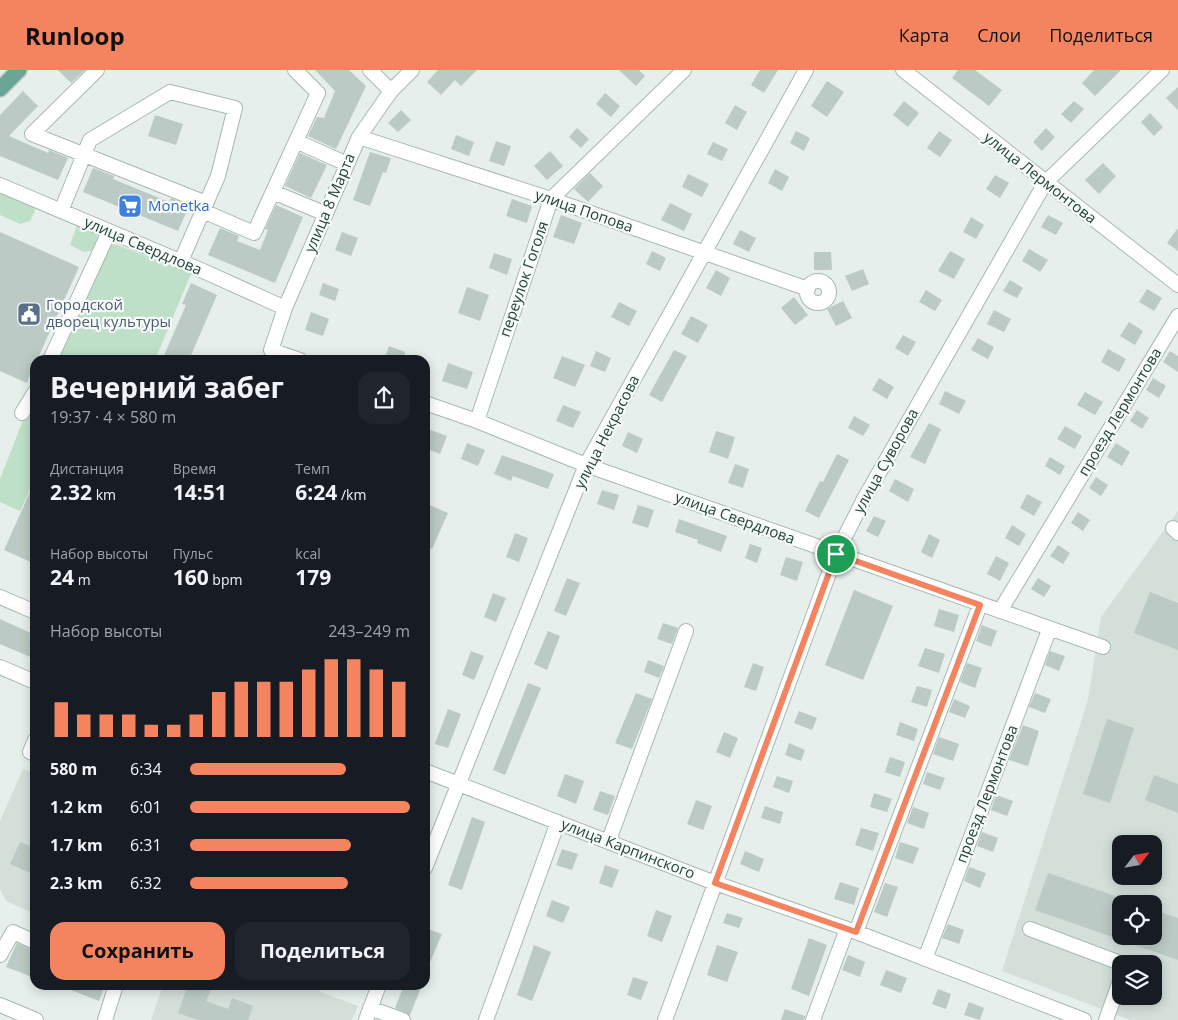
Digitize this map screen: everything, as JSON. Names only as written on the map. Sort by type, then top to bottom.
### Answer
[{"type":"main road","points":[[0,89],[19,70]]},
{"type":"street","points":[[97,70],[32,134],[204,207],[254,233],[318,93],[295,70]]},
{"type":"street","points":[[370,70],[391,91]]},
{"type":"street","name":"улица 8 Марта","points":[[286,355],[271,350],[285,308],[347,164],[359,137],[391,91],[412,70]]},
{"type":"street","name":"переулок Гоголя","points":[[477,420],[551,199],[684,70]]},
{"type":"street","name":"улица Некрасова","points":[[430,855],[586,465],[806,70]]},
{"type":"street","name":"улица Лермонтова","points":[[903,70],[1045,183],[1178,285]]},
{"type":"street","name":"улица Суворова","points":[[665,1020],[836,554],[864,499],[1045,183],[1162,70]]},
{"type":"street","points":[[61,211],[90,140],[170,92],[235,108],[218,176],[181,261]]},
{"type":"street","name":"улица Попова","points":[[359,137],[551,199],[808,289]]},
{"type":"street","points":[[296,141],[347,164]]},
{"type":"street","name":"улица Свердлова","points":[[0,185],[181,261],[285,308]]},
{"type":"street","points":[[273,192],[326,214]]},
{"type":"street","points":[[52,355],[109,232]]},
{"type":"street","name":"проезд Лермонтова","points":[[1000,611],[1178,316]]},
{"type":"street","points":[[22,413],[30,400]]},
{"type":"street","name":"улица Свердлова","points":[[430,405],[477,420],[586,465],[1049,630],[1103,647]]},
{"type":"street","points":[[0,598],[30,610]]},
{"type":"street","points":[[814,1020],[852,931],[980,605]]},
{"type":"street","name":"проезд Лермонтова","points":[[924,959],[1049,630]]},
{"type":"street","points":[[609,840],[686,631]]},
{"type":"street","points":[[0,667],[30,680]]},
{"type":"street","name":"улица Карпинского","points":[[430,773],[609,840],[715,883],[852,931],[924,959],[1052,1014],[1084,1020]]},
{"type":"street","points":[[486,1020],[558,822]]},
{"type":"street","points":[[1030,928],[1112,960]]},
{"type":"street","points":[[0,955],[13,932],[30,940]]},
{"type":"street","points":[[105,1020],[114,990]]},
{"type":"street","points":[[377,990],[368,1014],[402,1020]]},
{"type":"street","points":[[1106,1020],[1112,1003]]},
{"type":"street","points":[[0,1005],[14,1016],[36,1020]]},
{"type":"shaded area","points":[[1178,511],[1178,1020],[1130,1020],[1002,971],[1088,700],[1101,617]]},
{"type":"shaded area","points":[[23,769],[30,772],[30,912],[6,901],[0,889],[0,821]]},
{"type":"shaded area","points":[[161,990],[321,990],[320,992],[358,1006],[352,1020],[151,1020]]},
{"type":"green space","points":[[0,189],[33,204],[35,211],[30,221],[20,224],[0,215]]},
{"type":"green space","points":[[77,225],[98,234],[94,250],[84,252],[70,245]]},
{"type":"green space","points":[[110,242],[191,274],[157,355],[58,355]]},
{"type":"green space","points":[[30,404],[30,489],[20,511],[0,502],[0,479]]},
{"type":"building","points":[[58,70],[85,70],[71,83]]},
{"type":"building","points":[[315,70],[349,70],[366,86],[336,149],[308,136],[317,117],[324,118],[335,91]]},
{"type":"building","points":[[438,70],[477,70],[461,86],[455,80],[441,95],[427,82]]},
{"type":"building","points":[[619,70],[639,70],[645,76],[636,86]]},
{"type":"building","points":[[760,70],[778,70],[764,93],[751,85]]},
{"type":"building","points":[[958,70],[975,70],[1002,90],[989,106],[952,78]]},
{"type":"building","points":[[1094,70],[1121,70],[1095,96],[1082,83]]},
{"type":"building","points":[[827,81],[844,92],[827,117],[811,106]]},
{"type":"building","points":[[1178,87],[1178,110],[1166,98]]},
{"type":"building","points":[[23,91],[38,106],[9,136],[48,153],[49,150],[68,158],[58,180],[0,156],[0,115]]},
{"type":"building","points":[[605,93],[620,106],[611,117],[596,104]]},
{"type":"building","points":[[904,101],[919,113],[908,127],[893,115]]},
{"type":"building","points":[[1074,101],[1084,109],[1071,123],[1061,114]]},
{"type":"building","points":[[735,105],[747,112],[737,130],[725,123]]},
{"type":"building","points":[[401,110],[411,120],[398,132],[388,123]]},
{"type":"building","points":[[1150,113],[1163,127],[1154,136],[1141,122]]},
{"type":"building","points":[[155,115],[183,124],[176,145],[148,136]]},
{"type":"building","points":[[577,128],[589,139],[581,148],[569,137]]},
{"type":"building","points":[[1046,128],[1055,137],[1042,151],[1033,142]]},
{"type":"building","points":[[796,131],[810,138],[804,151],[790,143]]},
{"type":"building","points":[[939,131],[952,140],[940,157],[927,148]]},
{"type":"building","points":[[456,135],[474,142],[469,156],[451,149]]},
{"type":"building","points":[[496,141],[511,146],[504,166],[489,161]]},
{"type":"building","points":[[713,142],[728,149],[722,161],[707,154]]},
{"type":"building","points":[[550,151],[563,166],[547,180],[534,166]]},
{"type":"building","points":[[370,152],[391,158],[386,173],[383,172],[370,206],[353,200]]},
{"type":"building","points":[[300,153],[327,165],[311,198],[285,186]]},
{"type":"building","points":[[1103,163],[1116,176],[1099,194],[1085,180]]},
{"type":"building","points":[[93,168],[114,176],[113,179],[169,202],[171,198],[189,206],[178,231],[83,192]]},
{"type":"building","points":[[775,169],[789,177],[782,191],[768,183]]},
{"type":"building","points":[[590,173],[603,186],[588,202],[574,189]]},
{"type":"building","points":[[688,174],[709,184],[702,197],[682,187]]},
{"type":"building","points":[[995,175],[1009,183],[1000,198],[986,189]]},
{"type":"building","points":[[512,199],[532,206],[527,223],[506,216]]},
{"type":"building","points":[[670,203],[692,214],[684,231],[661,220]]},
{"type":"building","points":[[276,205],[303,217],[275,283],[208,255],[220,228],[239,236],[237,241],[260,250],[268,230],[265,229]]},
{"type":"building","points":[[561,215],[582,223],[574,244],[553,237]]},
{"type":"building","points":[[1048,215],[1063,223],[1056,235],[1041,227]]},
{"type":"building","points":[[971,217],[984,225],[976,239],[963,232]]},
{"type":"building","points":[[1178,228],[1178,251],[1167,243]]},
{"type":"building","points":[[740,230],[756,238],[749,252],[733,244]]},
{"type":"building","name":"Городской дворец культуры","points":[[0,232],[79,267],[39,355],[30,355],[30,374],[27,383],[0,371]]},
{"type":"building","points":[[342,232],[358,238],[351,256],[335,250]]},
{"type":"building","points":[[1029,249],[1048,260],[1040,272],[1022,261]]},
{"type":"building","points":[[652,251],[666,258],[660,271],[646,264]]},
{"type":"building","points":[[950,251],[965,259],[954,279],[938,271]]},
{"type":"building","points":[[814,252],[831,252],[832,270],[814,270]]},
{"type":"building","points":[[494,253],[512,259],[507,275],[489,268]]},
{"type":"building","points":[[863,269],[869,284],[852,291],[845,276]]},
{"type":"building","points":[[716,270],[730,278],[721,296],[706,288]]},
{"type":"building","points":[[1010,280],[1023,288],[1017,298],[1003,291]]},
{"type":"building","points":[[191,283],[217,295],[191,355],[164,355],[186,305],[182,304]]},
{"type":"building","points":[[323,283],[339,289],[335,301],[319,295]]},
{"type":"building","points":[[467,287],[489,295],[480,321],[458,313]]},
{"type":"building","points":[[1147,289],[1162,298],[1154,311],[1139,302]]},
{"type":"building","points":[[926,290],[942,300],[935,311],[919,302]]},
{"type":"building","points":[[794,297],[808,315],[795,325],[781,308]]},
{"type":"building","points":[[843,301],[852,318],[836,326],[827,309]]},
{"type":"building","points":[[619,302],[637,311],[629,326],[611,317]]},
{"type":"building","points":[[994,310],[1011,319],[1004,332],[987,324]]},
{"type":"building","points":[[311,312],[329,319],[323,336],[305,330]]},
{"type":"building","points":[[691,316],[708,325],[698,343],[681,334]]},
{"type":"building","points":[[1129,322],[1143,331],[1135,345],[1120,336]]},
{"type":"building","points":[[903,335],[916,342],[908,356],[895,348]]},
{"type":"building","points":[[978,338],[994,347],[988,359],[971,350]]},
{"type":"building","points":[[389,346],[405,352],[404,355],[386,355]]},
{"type":"building","points":[[1108,349],[1126,359],[1119,372],[1101,362]]},
{"type":"building","points":[[674,350],[687,356],[662,402],[649,395]]},
{"type":"building","points":[[596,351],[611,358],[605,372],[590,366]]},
{"type":"building","points":[[1170,351],[1178,356],[1178,372],[1163,362]]},
{"type":"building","points":[[562,356],[585,365],[575,387],[553,378]]},
{"type":"building","points":[[448,363],[473,372],[467,389],[442,381]]},
{"type":"building","points":[[879,378],[894,387],[887,399],[872,390]]},
{"type":"building","points":[[1153,378],[1166,386],[1159,398],[1146,390]]},
{"type":"building","points":[[945,391],[966,401],[959,414],[939,404]]},
{"type":"building","points":[[1085,392],[1103,402],[1095,415],[1077,405]]},
{"type":"building","points":[[563,405],[581,412],[573,428],[556,421]]},
{"type":"building","points":[[1137,410],[1149,418],[1142,429],[1130,421]]},
{"type":"building","points":[[854,416],[870,425],[863,436],[848,428]]},
{"type":"building","points":[[929,423],[941,429],[925,464],[910,457]]},
{"type":"building","points":[[1065,426],[1082,436],[1075,449],[1057,439]]},
{"type":"building","points":[[430,430],[447,436],[440,454],[430,450]]},
{"type":"building","points":[[716,431],[735,437],[728,459],[709,452]]},
{"type":"building","points":[[628,432],[643,439],[637,453],[622,446]]},
{"type":"building","points":[[467,443],[485,450],[478,466],[461,459]]},
{"type":"building","points":[[1116,443],[1130,452],[1122,466],[1107,457]]},
{"type":"building","points":[[837,454],[849,460],[819,518],[805,511],[820,481],[823,482]]},
{"type":"building","points":[[502,455],[554,474],[548,489],[513,476],[511,481],[494,474]]},
{"type":"building","points":[[1050,457],[1065,466],[1060,475],[1045,466]]},
{"type":"building","points":[[735,464],[749,469],[743,488],[728,483]]},
{"type":"building","points":[[1096,477],[1108,485],[1101,496],[1089,488]]},
{"type":"building","points":[[895,479],[914,489],[908,502],[889,491]]},
{"type":"building","points":[[602,490],[619,495],[614,510],[597,504]]},
{"type":"building","points":[[30,492],[30,562],[4,550]]},
{"type":"building","points":[[1027,494],[1042,502],[1034,516],[1020,508]]},
{"type":"building","points":[[430,505],[448,513],[432,549],[430,548]]},
{"type":"building","points":[[638,505],[654,510],[648,528],[632,523]]},
{"type":"building","points":[[1078,512],[1090,520],[1083,531],[1071,523]]},
{"type":"building","points":[[874,516],[886,521],[878,537],[866,531]]},
{"type":"building","points":[[679,519],[727,536],[721,552],[697,543],[698,540],[675,532]]},
{"type":"building","points":[[1012,525],[1026,534],[1019,546],[1005,538]]},
{"type":"building","points":[[515,533],[528,538],[519,562],[506,557]]},
{"type":"building","points":[[929,534],[940,540],[932,558],[921,552]]},
{"type":"building","points":[[750,544],[762,548],[757,563],[745,558]]},
{"type":"building","points":[[1058,545],[1070,553],[1063,564],[1050,556]]},
{"type":"building","points":[[996,556],[1009,563],[1000,581],[987,574]]},
{"type":"building","points":[[786,557],[803,562],[797,581],[780,575]]},
{"type":"building","points":[[567,578],[580,583],[566,616],[554,611]]},
{"type":"building","points":[[1038,578],[1051,586],[1044,597],[1031,589]]},
{"type":"building","points":[[854,590],[893,606],[863,680],[825,665]]},
{"type":"building","points":[[1150,592],[1178,603],[1178,650],[1134,633]]},
{"type":"building","points":[[493,593],[506,598],[496,622],[484,617]]},
{"type":"building","points":[[939,609],[959,615],[954,632],[934,626]]},
{"type":"building","points":[[0,619],[30,633],[30,657],[0,644]]},
{"type":"building","points":[[663,623],[678,628],[672,644],[657,639]]},
{"type":"building","points":[[982,625],[997,631],[991,647],[976,641]]},
{"type":"building","points":[[548,631],[560,636],[547,670],[534,664]]},
{"type":"building","points":[[925,648],[945,654],[939,673],[918,666]]},
{"type":"building","points":[[471,651],[484,656],[474,680],[462,675]]},
{"type":"building","points":[[1050,651],[1065,656],[1059,671],[1045,665]]},
{"type":"building","points":[[648,660],[664,666],[659,678],[644,672]]},
{"type":"building","points":[[753,663],[764,667],[756,691],[744,687]]},
{"type":"building","points":[[967,663],[982,668],[975,688],[960,682]]},
{"type":"building","points":[[528,683],[541,688],[505,775],[493,770]]},
{"type":"building","points":[[917,686],[932,690],[927,707],[911,702]]},
{"type":"building","points":[[636,693],[652,699],[632,749],[615,743]]},
{"type":"building","points":[[1035,693],[1051,699],[1045,713],[1029,707]]},
{"type":"building","points":[[954,699],[970,706],[965,718],[949,712]]},
{"type":"building","points":[[448,709],[461,714],[448,748],[435,744]]},
{"type":"building","points":[[799,711],[817,718],[812,730],[794,723]]},
{"type":"building","points":[[1107,719],[1134,728],[1110,803],[1083,794]]},
{"type":"building","points":[[900,722],[918,729],[914,741],[896,735]]},
{"type":"building","points":[[1023,725],[1039,731],[1028,766],[1009,760]]},
{"type":"building","points":[[724,732],[738,738],[730,758],[716,752]]},
{"type":"building","points":[[939,737],[959,744],[953,761],[933,754]]},
{"type":"building","points":[[789,743],[805,750],[801,761],[785,755]]},
{"type":"building","points":[[890,757],[905,762],[900,777],[885,772]]},
{"type":"building","points":[[927,772],[945,778],[940,790],[923,784]]},
{"type":"building","points":[[565,774],[584,781],[576,804],[557,796]]},
{"type":"building","points":[[1154,775],[1178,784],[1178,813],[1145,800]]},
{"type":"building","points":[[777,776],[793,781],[789,793],[773,787]]},
{"type":"building","points":[[600,791],[615,796],[608,815],[593,810]]},
{"type":"building","points":[[874,793],[892,799],[887,812],[870,807]]},
{"type":"building","points":[[996,795],[1013,801],[1007,816],[991,810]]},
{"type":"building","points":[[696,800],[712,806],[703,830],[687,824]]},
{"type":"building","points":[[765,806],[783,812],[780,824],[761,818]]},
{"type":"building","points":[[913,807],[929,813],[924,829],[907,823]]},
{"type":"building","points":[[472,817],[485,822],[462,890],[448,885]]},
{"type":"building","points":[[861,828],[879,833],[873,851],[855,845]]},
{"type":"building","points":[[982,832],[998,838],[993,852],[977,846]]},
{"type":"building","points":[[20,842],[30,846],[30,873],[10,864]]},
{"type":"building","points":[[900,842],[919,848],[913,864],[895,858]]},
{"type":"building","points":[[562,849],[578,854],[572,870],[556,865]]},
{"type":"building","points":[[745,851],[764,859],[759,872],[740,864]]},
{"type":"building","points":[[605,865],[619,870],[612,888],[599,883]]},
{"type":"building","points":[[969,867],[986,873],[980,888],[964,881]]},
{"type":"building","points":[[1048,873],[1112,895],[1112,937],[1035,910]]},
{"type":"building","points":[[840,882],[859,888],[854,905],[834,899]]},
{"type":"building","points":[[885,883],[898,887],[887,917],[874,912]]},
{"type":"building","points":[[552,900],[570,907],[563,923],[546,916]]},
{"type":"building","points":[[656,910],[672,916],[662,942],[647,936]]},
{"type":"building","points":[[727,913],[743,918],[739,928],[723,923]]},
{"type":"building","points":[[1162,913],[1178,918],[1178,960],[1135,945],[1162,945]]},
{"type":"building","points":[[948,924],[964,930],[959,944],[942,938]]},
{"type":"building","points":[[430,930],[442,934],[430,962]]},
{"type":"building","points":[[809,938],[827,945],[809,996],[791,989]]},
{"type":"building","points":[[17,943],[30,949],[30,976],[6,967]]},
{"type":"building","points":[[534,945],[551,952],[532,1001],[517,995]]},
{"type":"building","points":[[717,945],[738,952],[727,982],[707,975]]},
{"type":"building","points":[[848,955],[865,962],[860,977],[842,970]]},
{"type":"building","points":[[886,970],[907,978],[901,993],[880,985]]},
{"type":"building","points":[[633,977],[648,982],[641,1000],[627,995]]},
{"type":"building","points":[[938,989],[951,994],[946,1009],[932,1004]]},
{"type":"building","points":[[71,990],[103,990],[99,1001]]},
{"type":"building","points":[[186,990],[211,990],[206,1001],[228,1009],[232,998],[253,1006],[248,1020],[198,1020],[178,1013]]},
{"type":"building","points":[[402,990],[420,990],[410,1015],[395,1008]]},
{"type":"building","points":[[969,1002],[984,1008],[980,1020],[964,1015]]},
{"type":"building","points":[[785,1009],[805,1016],[804,1020],[781,1020]]},
{"type":"place","name":"Monetka","points":[[130,206]]},
{"type":"place","name":"Городской дворец культуры","points":[[29,314]]},
{"type":"route","points":[[836,554],[980,605],[856,932],[715,883],[836,554]]}]
